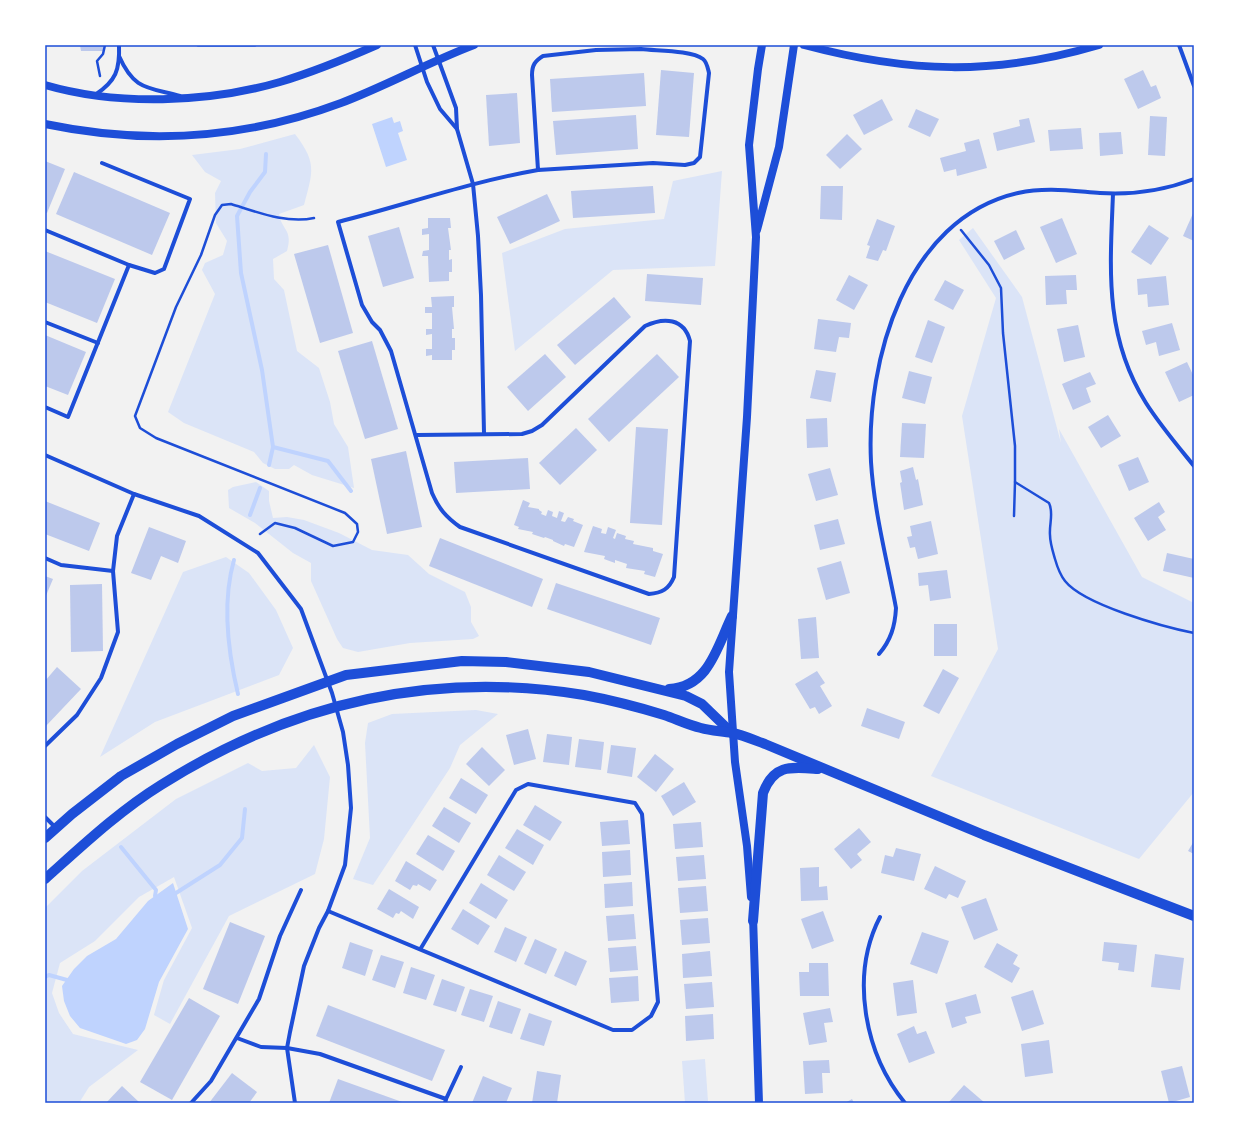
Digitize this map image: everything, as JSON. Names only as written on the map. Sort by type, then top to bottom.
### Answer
[{"type":"main road","points":[[45,85],[95,94],[147,99],[228,93],[280,82],[323,68],[377,45]]},
{"type":"main road","points":[[45,124],[90,132],[138,137],[179,137],[241,130],[283,122],[325,108],[474,45]]},
{"type":"main road","points":[[759,1103],[753,921],[747,846],[732,733],[729,672],[747,417],[756,237],[749,145],[762,45]]},
{"type":"main road","points":[[756,237],[779,147],[794,45]]},
{"type":"main road","points":[[804,45],[890,64],[944,67],[1012,64],[1058,56],[1099,45]]},
{"type":"main road","points":[[662,690],[683,688],[701,677],[732,616]]},
{"type":"main road","points":[[45,838],[121,776],[177,744],[233,716],[346,675],[462,661],[506,662],[589,672],[686,696],[702,704],[732,733]]},
{"type":"main road","points":[[45,879],[110,822],[160,785],[223,750],[272,729],[336,706],[379,696],[409,691],[477,686],[515,687],[555,691],[616,702],[702,728],[732,733],[765,744],[1005,844],[1194,916]]},
{"type":"main road","points":[[753,921],[763,793],[767,781],[781,770],[801,768],[827,770]]},
{"type":"street","points":[[95,94],[107,87],[114,79],[119,56],[119,45]]},
{"type":"street","points":[[415,45],[422,67],[440,109],[457,129]]},
{"type":"street","points":[[433,45],[456,108],[457,129],[473,184],[478,236],[481,294],[484,433]]},
{"type":"street","points":[[1179,45],[1194,86]]},
{"type":"street","points":[[417,435],[484,433],[522,434],[532,431],[542,425],[645,326],[655,321],[671,320],[680,325],[688,332],[690,341],[674,577],[671,584],[659,593],[649,594],[460,527],[442,513],[432,493],[417,435],[391,351],[380,330],[362,305],[338,222],[404,205],[473,184],[538,170],[653,163],[694,164],[700,158],[710,73],[704,60],[694,55],[641,49],[596,50],[543,56],[536,60],[532,66],[532,75],[538,170]]},
{"type":"street","points":[[119,56],[127,73],[139,84],[186,97]]},
{"type":"street","points":[[45,230],[129,266],[155,273],[164,269],[190,199],[102,163]]},
{"type":"street","points":[[879,654],[891,636],[896,622],[896,608],[874,492],[871,461],[871,422],[877,376],[886,337],[900,300],[912,276],[928,251],[955,224],[982,207],[1017,194],[1040,190],[1059,189],[1113,194],[1160,189],[1194,179]]},
{"type":"street","points":[[1113,194],[1110,294],[1114,322],[1121,350],[1145,402],[1161,425],[1194,466]]},
{"type":"street","points":[[45,407],[68,417],[129,266]]},
{"type":"street","points":[[45,322],[98,343]]},
{"type":"street","points":[[45,455],[134,494],[199,516],[258,553],[301,608],[336,706],[344,738],[351,808],[345,865],[328,911],[319,928],[304,966],[287,1048],[295,1103]]},
{"type":"street","points":[[45,746],[77,715],[101,678],[118,632],[113,571],[117,536],[134,494]]},
{"type":"street","points":[[45,558],[61,565],[113,571]]},
{"type":"street","points":[[328,911],[421,948],[613,1030],[632,1030],[651,1016],[658,1002],[642,814],[635,804],[628,802],[528,784],[516,790],[421,948]]},
{"type":"street","points":[[45,817],[56,828]]},
{"type":"street","points":[[191,1103],[211,1080],[259,999],[280,936],[301,890]]},
{"type":"street","points":[[880,917],[867,948],[864,974],[866,1020],[875,1050],[888,1079],[905,1103]]},
{"type":"street","points":[[237,1038],[261,1047],[287,1048],[320,1054],[445,1101],[461,1066]]},
{"type":"lane","points":[[198,45],[255,45]]},
{"type":"path","points":[[100,76],[98,60],[103,54],[105,45]]},
{"type":"path","points":[[260,534],[275,523],[284,524],[333,546],[353,542],[358,532],[357,524],[345,513],[156,438],[140,428],[135,416],[165,336],[201,256],[215,215],[222,205],[231,204],[291,220],[314,218]]},
{"type":"path","points":[[955,224],[989,265],[1001,288],[1003,333],[1015,446],[1014,516]]},
{"type":"path","points":[[1015,482],[1049,503],[1052,508],[1050,536],[1055,560],[1065,581],[1082,594],[1102,604],[1172,629],[1194,633]]},
{"type":"shaded area","points":[[295,134],[310,160],[311,175],[304,205],[279,214],[280,220],[288,234],[289,244],[287,251],[273,259],[274,279],[284,290],[297,351],[319,368],[330,402],[334,424],[348,447],[354,488],[312,475],[294,465],[289,469],[275,469],[263,463],[254,452],[184,423],[168,412],[215,294],[202,270],[205,263],[223,255],[227,241],[216,223],[215,193],[221,181],[205,172],[192,155],[240,149]]},
{"type":"shaded area","points":[[722,171],[715,266],[613,270],[515,351],[502,253],[565,229],[664,219],[673,181]]},
{"type":"shaded area","points":[[973,228],[1022,297],[1061,443],[1059,429],[1142,577],[1194,603],[1194,792],[1139,859],[931,776],[998,649],[962,416],[996,298],[959,240]]},
{"type":"shaded area","points":[[256,482],[269,491],[269,501],[273,518],[287,517],[304,520],[339,533],[372,550],[408,555],[429,574],[465,592],[471,607],[471,622],[479,636],[473,639],[410,643],[358,652],[343,648],[337,639],[311,581],[311,563],[293,553],[255,523],[229,508],[228,490],[233,487]]},
{"type":"shaded area","points":[[226,557],[249,573],[276,610],[293,648],[279,675],[155,722],[100,757],[183,572]]},
{"type":"shaded area","points":[[476,710],[498,714],[460,745],[450,768],[373,885],[353,879],[370,838],[365,743],[368,723],[392,714]]},
{"type":"shaded area","points":[[314,745],[330,777],[324,839],[315,874],[229,916],[170,1024],[154,1015],[164,980],[192,928],[174,877],[139,897],[95,941],[60,963],[52,993],[59,1013],[73,1034],[138,1050],[89,1087],[79,1103],[45,1103],[45,908],[82,871],[176,799],[248,763],[262,771],[296,768]]},
{"type":"shaded area","points":[[705,1059],[708,1101],[685,1103],[682,1061]]},
{"type":"water","points":[[392,117],[394,123],[400,121],[403,131],[398,133],[407,160],[386,167],[372,124]]},
{"type":"water","points":[[173,883],[188,929],[159,982],[145,1029],[137,1040],[126,1044],[80,1028],[70,1016],[64,1001],[62,986],[74,969],[87,956],[116,939],[148,901]]},
{"type":"building","points":[[80,45],[104,45],[103,51],[81,51]]},
{"type":"building","points":[[661,70],[694,73],[689,137],[656,135]]},
{"type":"building","points":[[1143,70],[1151,87],[1156,85],[1161,98],[1138,109],[1124,79]]},
{"type":"building","points":[[644,73],[646,106],[552,112],[550,79]]},
{"type":"building","points":[[517,93],[520,143],[489,146],[486,95]]},
{"type":"building","points":[[882,99],[893,120],[864,135],[853,115]]},
{"type":"building","points":[[916,109],[939,119],[930,137],[908,127]]},
{"type":"building","points":[[636,115],[638,149],[556,155],[553,121]]},
{"type":"building","points":[[1150,116],[1167,117],[1165,156],[1148,155]]},
{"type":"building","points":[[1029,118],[1035,142],[997,151],[993,133],[1020,126],[1019,120]]},
{"type":"building","points":[[1081,128],[1083,149],[1050,151],[1048,130]]},
{"type":"building","points":[[1121,132],[1123,154],[1100,156],[1099,133]]},
{"type":"building","points":[[847,134],[862,149],[840,169],[826,155]]},
{"type":"building","points":[[979,139],[987,168],[957,176],[956,169],[944,172],[940,158],[966,151],[964,143]]},
{"type":"building","points":[[45,161],[65,169],[47,213],[45,212]]},
{"type":"building","points":[[74,172],[170,213],[152,255],[56,214]]},
{"type":"building","points":[[653,186],[655,213],[573,218],[571,191]]},
{"type":"building","points":[[821,186],[843,186],[842,220],[820,219]]},
{"type":"building","points":[[547,194],[560,221],[510,244],[497,217]]},
{"type":"building","points":[[1194,211],[1194,241],[1183,236]]},
{"type":"building","points":[[428,218],[450,218],[451,228],[448,228],[451,250],[449,250],[449,260],[452,259],[452,272],[449,272],[449,281],[429,282],[428,256],[422,256],[423,251],[429,250],[429,234],[422,235],[422,229],[428,228]]},
{"type":"building","points":[[1062,218],[1077,254],[1056,263],[1040,227]]},
{"type":"building","points":[[877,219],[895,226],[886,251],[883,250],[878,261],[866,258],[870,246],[867,245]]},
{"type":"building","points":[[1149,225],[1169,238],[1151,265],[1131,252]]},
{"type":"building","points":[[399,227],[414,278],[383,287],[368,236]]},
{"type":"building","points":[[1016,230],[1025,249],[1004,260],[994,241]]},
{"type":"building","points":[[328,245],[353,333],[320,343],[294,254]]},
{"type":"building","points":[[45,251],[115,279],[97,323],[45,302]]},
{"type":"building","points":[[647,274],[703,278],[701,305],[645,301]]},
{"type":"building","points":[[849,275],[868,285],[854,310],[836,300]]},
{"type":"building","points":[[1076,275],[1077,290],[1066,290],[1067,304],[1046,305],[1045,276]]},
{"type":"building","points":[[1166,276],[1169,305],[1148,307],[1147,294],[1138,295],[1137,279]]},
{"type":"building","points":[[945,280],[964,290],[953,310],[934,300]]},
{"type":"building","points":[[454,296],[454,307],[452,307],[454,329],[452,329],[452,338],[455,338],[455,350],[452,350],[452,360],[432,360],[432,355],[426,356],[426,349],[432,349],[432,334],[426,335],[426,329],[432,329],[432,313],[425,313],[425,307],[432,307],[431,297]]},
{"type":"building","points":[[614,297],[631,317],[575,365],[557,345]]},
{"type":"building","points":[[818,319],[851,323],[849,338],[839,337],[836,352],[814,349]]},
{"type":"building","points":[[928,320],[945,327],[932,363],[915,357]]},
{"type":"building","points":[[1172,323],[1180,350],[1159,356],[1156,342],[1146,345],[1142,331]]},
{"type":"building","points":[[1078,325],[1085,357],[1064,362],[1057,329]]},
{"type":"building","points":[[45,335],[86,352],[68,395],[45,386]]},
{"type":"building","points":[[372,341],[398,429],[365,439],[338,351]]},
{"type":"building","points":[[545,354],[566,377],[528,411],[507,387]]},
{"type":"building","points":[[657,354],[679,377],[609,442],[588,419]]},
{"type":"building","points":[[1187,362],[1194,377],[1194,395],[1179,402],[1165,372]]},
{"type":"building","points":[[816,370],[836,373],[831,402],[810,398]]},
{"type":"building","points":[[909,371],[932,377],[925,404],[902,398]]},
{"type":"building","points":[[1090,372],[1096,384],[1086,388],[1091,402],[1073,410],[1062,384]]},
{"type":"building","points":[[1108,415],[1121,436],[1101,448],[1088,427]]},
{"type":"building","points":[[827,418],[828,447],[807,448],[806,419]]},
{"type":"building","points":[[902,423],[926,424],[924,458],[900,457]]},
{"type":"building","points":[[636,427],[668,429],[662,525],[630,523]]},
{"type":"building","points":[[576,428],[597,450],[560,485],[539,463]]},
{"type":"building","points":[[406,451],[422,527],[387,534],[371,459]]},
{"type":"building","points":[[1138,457],[1149,482],[1129,491],[1118,465]]},
{"type":"building","points":[[528,458],[530,489],[456,493],[454,462]]},
{"type":"building","points":[[913,467],[916,480],[918,479],[923,505],[904,510],[900,483],[902,482],[900,471]]},
{"type":"building","points":[[830,468],[838,495],[816,501],[808,474]]},
{"type":"building","points":[[523,500],[530,503],[528,507],[539,509],[542,512],[541,514],[546,516],[548,510],[553,512],[552,516],[557,518],[559,511],[564,513],[561,521],[565,522],[568,517],[583,525],[574,547],[565,544],[564,546],[545,537],[532,534],[533,532],[518,529],[519,527],[514,525]]},
{"type":"building","points":[[45,501],[100,523],[89,551],[45,534]]},
{"type":"building","points":[[1159,502],[1165,512],[1158,517],[1166,530],[1148,541],[1134,518]]},
{"type":"building","points":[[838,519],[845,544],[820,550],[814,525]]},
{"type":"building","points":[[931,521],[938,554],[918,559],[915,547],[910,548],[907,537],[912,536],[910,526]]},
{"type":"building","points":[[593,526],[602,529],[601,533],[606,534],[608,527],[616,530],[613,538],[615,539],[617,533],[626,536],[625,539],[634,541],[633,544],[653,548],[653,551],[663,554],[655,577],[644,574],[645,571],[626,568],[627,564],[615,560],[615,563],[604,559],[605,556],[584,552]]},
{"type":"building","points":[[149,527],[186,541],[178,563],[161,556],[151,580],[131,573]]},
{"type":"building","points":[[440,538],[543,579],[532,607],[429,566]]},
{"type":"building","points":[[1167,553],[1194,559],[1194,578],[1163,571]]},
{"type":"building","points":[[841,561],[850,593],[826,600],[817,568]]},
{"type":"building","points":[[947,570],[951,598],[930,601],[928,585],[919,586],[918,573]]},
{"type":"building","points":[[45,576],[53,579],[45,598]]},
{"type":"building","points":[[556,583],[660,618],[651,645],[547,609]]},
{"type":"building","points":[[102,584],[103,651],[71,652],[70,585]]},
{"type":"building","points":[[816,617],[819,658],[801,659],[798,619]]},
{"type":"building","points":[[934,624],[957,624],[957,656],[934,656]]},
{"type":"building","points":[[57,667],[81,689],[45,727],[45,681]]},
{"type":"building","points":[[943,669],[959,678],[939,714],[923,706]]},
{"type":"building","points":[[817,671],[825,683],[820,686],[832,706],[819,714],[815,707],[810,709],[795,684]]},
{"type":"building","points":[[867,708],[905,722],[899,739],[861,726]]},
{"type":"building","points":[[528,729],[536,759],[514,765],[506,735]]},
{"type":"building","points":[[547,734],[572,737],[569,765],[543,762]]},
{"type":"building","points":[[579,739],[604,742],[601,770],[575,767]]},
{"type":"building","points":[[611,745],[636,748],[632,777],[607,773]]},
{"type":"building","points":[[482,747],[505,770],[489,786],[466,764]]},
{"type":"building","points":[[655,754],[674,769],[656,792],[637,777]]},
{"type":"building","points":[[461,778],[488,795],[476,814],[449,798]]},
{"type":"building","points":[[684,782],[696,802],[673,816],[661,796]]},
{"type":"building","points":[[535,805],[562,822],[550,841],[523,825]]},
{"type":"building","points":[[444,807],[471,823],[459,843],[432,826]]},
{"type":"building","points":[[628,820],[630,844],[602,846],[600,822]]},
{"type":"building","points":[[701,822],[703,847],[675,849],[673,824]]},
{"type":"building","points":[[859,828],[871,842],[857,854],[862,860],[851,869],[834,849]]},
{"type":"building","points":[[517,829],[544,845],[533,865],[505,848]]},
{"type":"building","points":[[428,835],[455,851],[443,871],[416,854]]},
{"type":"building","points":[[1194,841],[1194,854],[1188,851]]},
{"type":"building","points":[[896,848],[921,854],[914,881],[881,873],[885,855],[893,857]]},
{"type":"building","points":[[630,850],[631,875],[603,877],[602,852]]},
{"type":"building","points":[[499,855],[526,872],[514,891],[487,875]]},
{"type":"building","points":[[704,855],[706,879],[678,881],[676,857]]},
{"type":"building","points":[[406,861],[437,880],[430,891],[418,884],[417,886],[413,885],[410,890],[395,881]]},
{"type":"building","points":[[935,866],[966,881],[958,898],[949,894],[946,899],[924,889]]},
{"type":"building","points":[[819,867],[819,887],[827,886],[828,900],[801,901],[800,868]]},
{"type":"building","points":[[632,882],[633,906],[605,908],[604,884]]},
{"type":"building","points":[[481,883],[508,900],[496,919],[469,903]]},
{"type":"building","points":[[706,886],[708,911],[680,913],[678,888]]},
{"type":"building","points":[[389,889],[419,907],[413,919],[401,911],[399,914],[396,913],[393,918],[377,909]]},
{"type":"building","points":[[986,898],[998,930],[974,940],[961,907]]},
{"type":"building","points":[[463,909],[490,926],[478,945],[451,929]]},
{"type":"building","points":[[823,911],[834,941],[812,949],[801,919]]},
{"type":"building","points":[[634,914],[636,939],[608,941],[606,916]]},
{"type":"building","points":[[708,918],[710,943],[682,945],[680,920]]},
{"type":"building","points":[[230,922],[265,936],[238,1004],[203,989]]},
{"type":"building","points":[[505,927],[527,937],[516,962],[494,952]]},
{"type":"building","points":[[922,932],[949,941],[937,974],[910,964]]},
{"type":"building","points":[[535,939],[557,949],[546,974],[524,964]]},
{"type":"building","points":[[350,942],[373,950],[365,976],[342,968]]},
{"type":"building","points":[[1104,942],[1137,945],[1134,972],[1118,970],[1119,963],[1102,961]]},
{"type":"building","points":[[997,943],[1018,955],[1013,964],[1020,968],[1012,983],[984,967]]},
{"type":"building","points":[[636,946],[638,970],[610,972],[608,948]]},
{"type":"building","points":[[565,951],[587,961],[576,986],[554,976]]},
{"type":"building","points":[[710,951],[712,976],[683,978],[682,954]]},
{"type":"building","points":[[1155,954],[1184,958],[1180,990],[1151,987]]},
{"type":"building","points":[[381,955],[404,962],[395,988],[372,980]]},
{"type":"building","points":[[809,963],[828,963],[829,996],[800,996],[799,972],[809,972]]},
{"type":"building","points":[[411,967],[435,975],[426,1000],[403,993]]},
{"type":"building","points":[[638,976],[639,1001],[611,1003],[609,978]]},
{"type":"building","points":[[442,979],[465,987],[456,1012],[433,1005]]},
{"type":"building","points":[[913,980],[917,1013],[897,1016],[893,983]]},
{"type":"building","points":[[712,982],[714,1007],[686,1009],[684,984]]},
{"type":"building","points":[[470,989],[493,996],[484,1022],[461,1015]]},
{"type":"building","points":[[1033,990],[1044,1024],[1022,1031],[1011,997]]},
{"type":"building","points":[[976,994],[981,1013],[965,1017],[967,1023],[952,1028],[945,1003]]},
{"type":"building","points":[[189,998],[220,1016],[172,1100],[140,1082]]},
{"type":"building","points":[[498,1001],[521,1009],[512,1034],[489,1027]]},
{"type":"building","points":[[328,1005],[445,1050],[432,1081],[316,1036]]},
{"type":"building","points":[[830,1008],[833,1022],[824,1023],[827,1042],[809,1045],[803,1013]]},
{"type":"building","points":[[529,1013],[552,1021],[544,1046],[520,1039]]},
{"type":"building","points":[[713,1014],[714,1039],[686,1041],[685,1016]]},
{"type":"building","points":[[914,1026],[917,1034],[926,1031],[935,1053],[909,1063],[897,1034]]},
{"type":"building","points":[[1049,1040],[1053,1073],[1025,1077],[1021,1044]]},
{"type":"building","points":[[829,1060],[830,1073],[822,1073],[823,1093],[805,1094],[803,1061]]},
{"type":"building","points":[[1182,1066],[1190,1097],[1169,1103],[1161,1071]]},
{"type":"building","points":[[537,1071],[561,1075],[557,1103],[532,1103]]},
{"type":"building","points":[[232,1073],[257,1092],[249,1103],[209,1103]]},
{"type":"building","points":[[483,1076],[512,1088],[506,1103],[472,1103]]},
{"type":"building","points":[[338,1079],[405,1103],[329,1103]]},
{"type":"building","points":[[964,1085],[985,1103],[950,1103],[949,1102]]},
{"type":"building","points":[[122,1086],[140,1103],[106,1103]]},
{"type":"building","points":[[852,1099],[854,1103],[845,1103]]},
{"type":"waterway","points":[[266,154],[265,172],[250,192],[237,216],[241,273],[262,370],[273,447],[328,461],[351,491]]},
{"type":"waterway","points":[[269,465],[273,447]]},
{"type":"waterway","points":[[250,515],[260,488]]},
{"type":"waterway","points":[[234,560],[230,576],[227,610],[231,661],[238,694]]},
{"type":"waterway","points":[[176,893],[220,865],[242,838],[245,809]]},
{"type":"waterway","points":[[121,847],[156,890],[155,896]]},
{"type":"waterway","points":[[45,977],[49,975],[67,980]]}]
